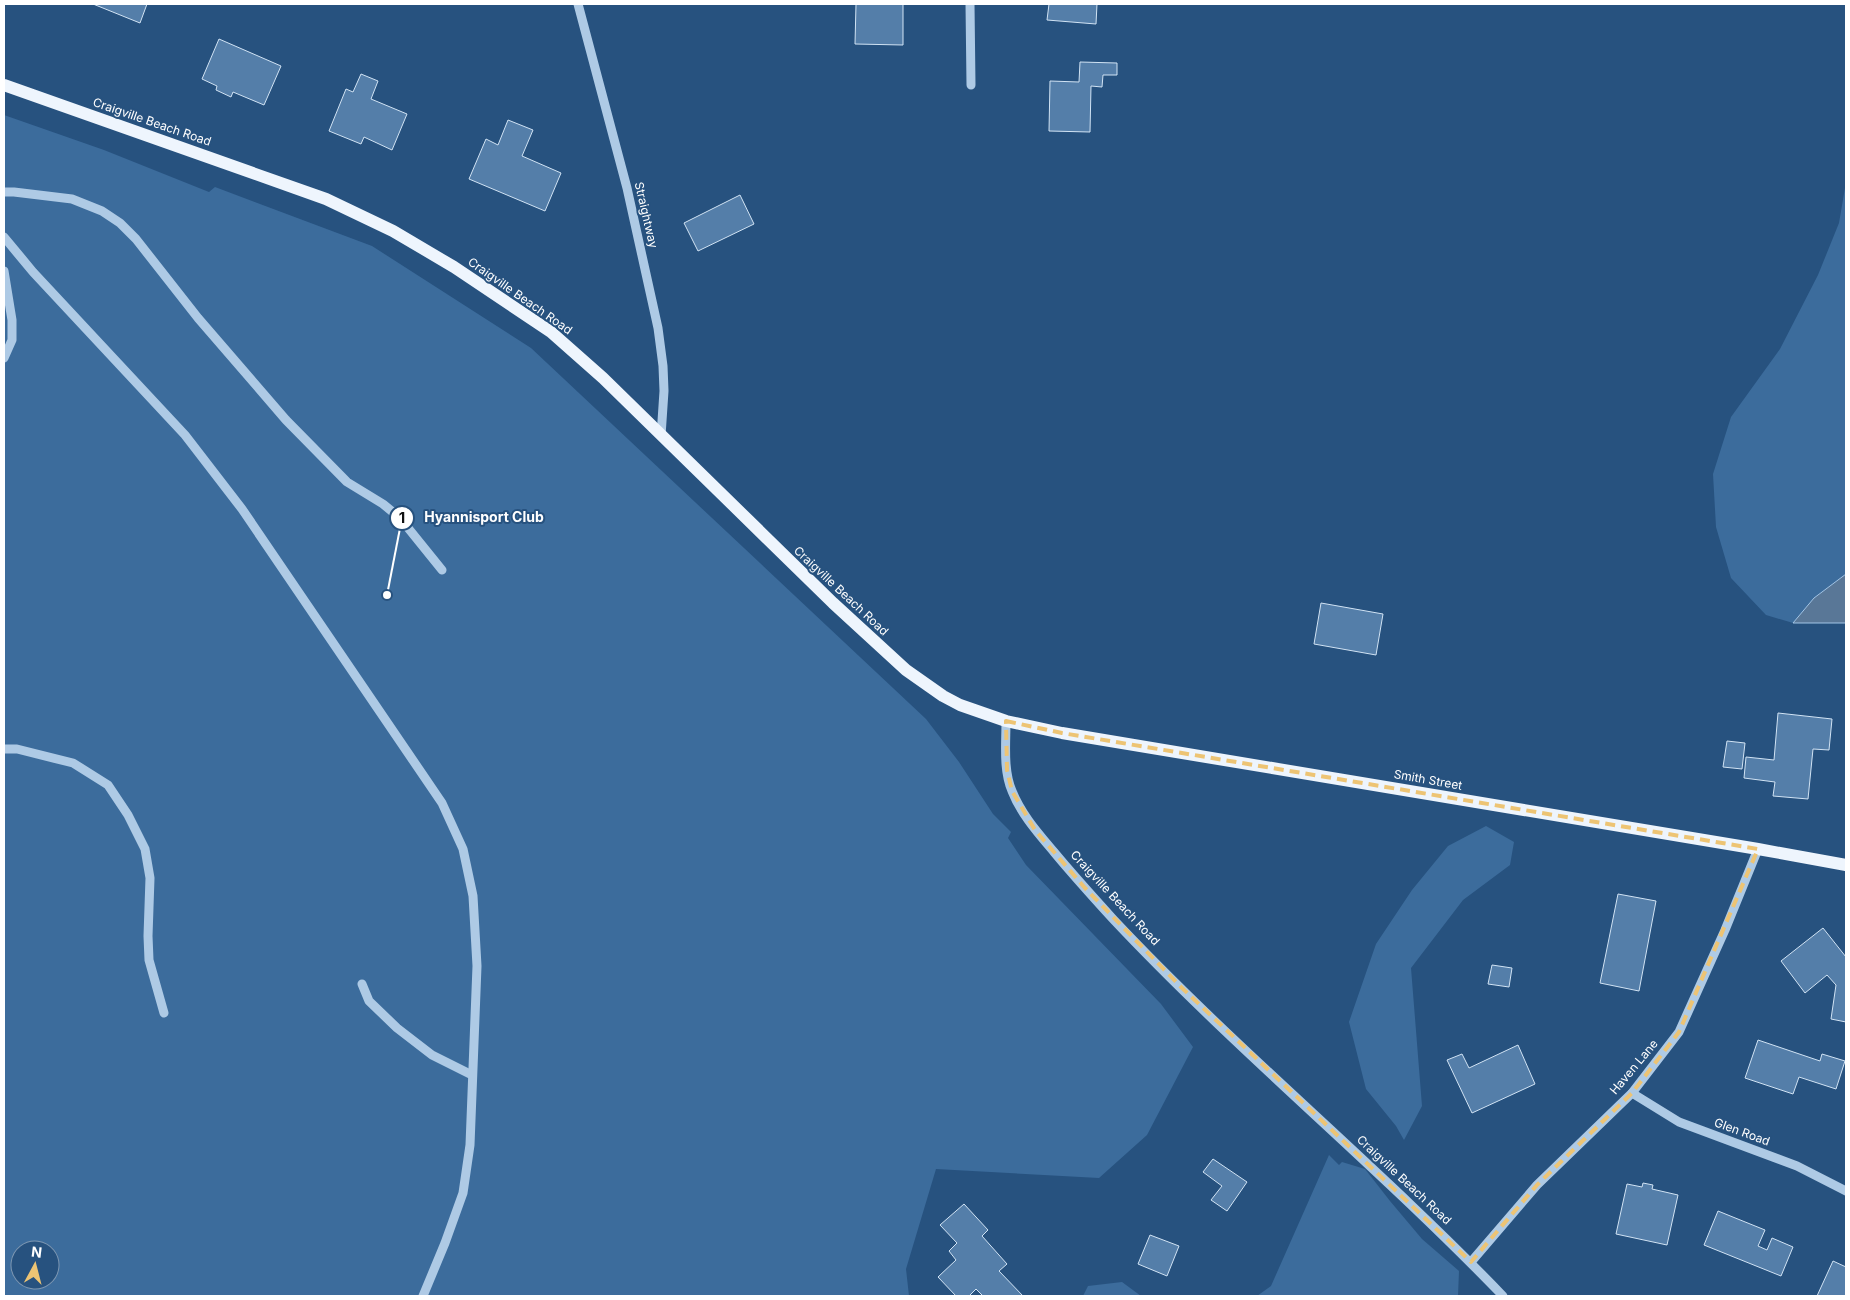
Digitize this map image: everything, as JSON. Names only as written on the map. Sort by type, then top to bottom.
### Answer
[{"type":"main road","name":"Craigville Beach Road","points":[[4,85],[326,199],[393,231],[454,267],[551,332],[603,378],[833,604],[906,670],[943,696],[979,713],[1006,721]]},
{"type":"main road","name":"Smith Street","points":[[1006,721],[1072,734],[1846,865]]},
{"type":"street","name":"Straightway","points":[[578,4],[627,188],[658,328],[664,391],[661,436]]},
{"type":"street","points":[[970,4],[970,85]]},
{"type":"street","points":[[4,192],[72,199],[102,211],[120,223],[136,238],[198,318],[286,420],[347,482],[383,504],[400,518],[442,570]]},
{"type":"street","points":[[4,237],[33,272],[185,435],[236,501],[442,803],[463,849],[474,896],[477,966],[470,1146],[463,1193],[445,1243],[422,1296]]},
{"type":"street","points":[[4,271],[12,320],[12,340],[4,358]]},
{"type":"street","name":"Craigville Beach Road","points":[[1006,721],[1007,770],[1012,791],[1020,809],[1035,830],[1084,888],[1180,987],[1504,1296]]},
{"type":"street","points":[[4,749],[17,749],[73,763],[108,785],[128,815],[145,850],[150,878],[149,960],[164,1013]]},
{"type":"street","name":"Haven Lane","points":[[1470,1262],[1537,1185],[1632,1093],[1679,1032],[1725,930],[1758,849]]},
{"type":"street","points":[[362,984],[369,1001],[397,1028],[432,1055],[472,1075]]},
{"type":"street","name":"Glen Road","points":[[1632,1093],[1679,1122],[1797,1166],[1846,1190]]},
{"type":"highlighted area","points":[[1006,721],[1062,733],[1758,849],[1679,1032],[1632,1093],[1537,1185],[1471,1262],[1181,987],[1085,888],[1035,830],[1012,791],[1007,770]]},
{"type":"shaded area","points":[[4,115],[104,150],[209,192],[215,187],[372,246],[531,348],[926,719],[959,762],[993,814],[1011,832],[1008,838],[1026,865],[1161,1004],[1193,1047],[1147,1135],[1099,1178],[936,1169],[906,1269],[909,1296],[4,1296]]},
{"type":"shaded area","points":[[1846,182],[1846,574],[1814,598],[1793,623],[1766,615],[1731,578],[1716,527],[1713,474],[1731,417],[1780,349],[1818,275],[1839,223]]},
{"type":"shaded area","points":[[1846,574],[1846,623],[1793,623],[1814,598]]},
{"type":"shaded area","points":[[1486,826],[1514,842],[1510,865],[1463,900],[1411,968],[1422,1106],[1404,1140],[1396,1126],[1366,1089],[1349,1022],[1376,944],[1412,890],[1448,846]]},
{"type":"shaded area","points":[[1329,1155],[1339,1165],[1342,1162],[1365,1169],[1422,1239],[1459,1271],[1458,1296],[1257,1296],[1271,1286]]},
{"type":"shaded area","points":[[1122,1282],[1141,1296],[1083,1296],[1088,1286]]},
{"type":"building","points":[[93,4],[147,4],[140,23]]},
{"type":"building","points":[[856,4],[903,4],[903,45],[855,44]]},
{"type":"building","points":[[1049,4],[1097,4],[1096,24],[1047,20]]},
{"type":"building","points":[[219,39],[281,66],[264,105],[233,92],[231,97],[216,90],[217,86],[202,79]]},
{"type":"building","points":[[1080,62],[1117,63],[1117,75],[1103,75],[1102,87],[1091,86],[1090,132],[1049,131],[1050,81],[1079,82]]},
{"type":"building","points":[[361,74],[378,81],[371,99],[407,114],[392,150],[364,137],[361,144],[329,131],[346,89],[353,92]]},
{"type":"building","points":[[508,120],[533,130],[522,156],[561,173],[545,211],[469,179],[486,139],[498,145]]},
{"type":"building","points":[[740,195],[754,224],[698,251],[684,223]]},
{"type":"building","points":[[1321,603],[1383,614],[1376,655],[1314,644]]},
{"type":"building","points":[[1778,713],[1832,719],[1829,750],[1813,749],[1808,799],[1773,796],[1775,782],[1744,778],[1746,757],[1774,760]]},
{"type":"building","points":[[1727,741],[1745,743],[1742,769],[1723,767]]},
{"type":"building","points":[[1618,894],[1656,901],[1639,991],[1600,983]]},
{"type":"building","points":[[1823,928],[1846,957],[1846,1022],[1831,1019],[1836,985],[1827,975],[1805,993],[1781,961]]},
{"type":"building","points":[[1492,965],[1512,968],[1509,987],[1488,984]]},
{"type":"building","points":[[1758,1040],[1820,1061],[1822,1054],[1845,1061],[1836,1089],[1799,1077],[1793,1094],[1745,1078]]},
{"type":"building","points":[[1518,1045],[1535,1084],[1472,1113],[1447,1060],[1462,1054],[1469,1068]]},
{"type":"building","points":[[1213,1159],[1247,1182],[1227,1211],[1211,1200],[1222,1186],[1203,1172]]},
{"type":"building","points":[[1643,1183],[1653,1185],[1652,1189],[1678,1195],[1667,1245],[1616,1234],[1627,1184],[1642,1187]]},
{"type":"building","points":[[964,1204],[988,1230],[982,1236],[1007,1264],[999,1271],[1023,1296],[983,1296],[976,1289],[969,1296],[956,1296],[938,1277],[956,1260],[949,1251],[957,1243],[940,1225]]},
{"type":"building","points":[[1718,1211],[1765,1230],[1758,1246],[1767,1250],[1772,1238],[1793,1247],[1781,1276],[1704,1245]]},
{"type":"building","points":[[1150,1235],[1179,1246],[1167,1276],[1138,1264]]},
{"type":"building","points":[[1833,1261],[1846,1267],[1846,1296],[1817,1296]]},
{"type":"place","name":"Hyannisport Club","points":[[387,595]]}]
